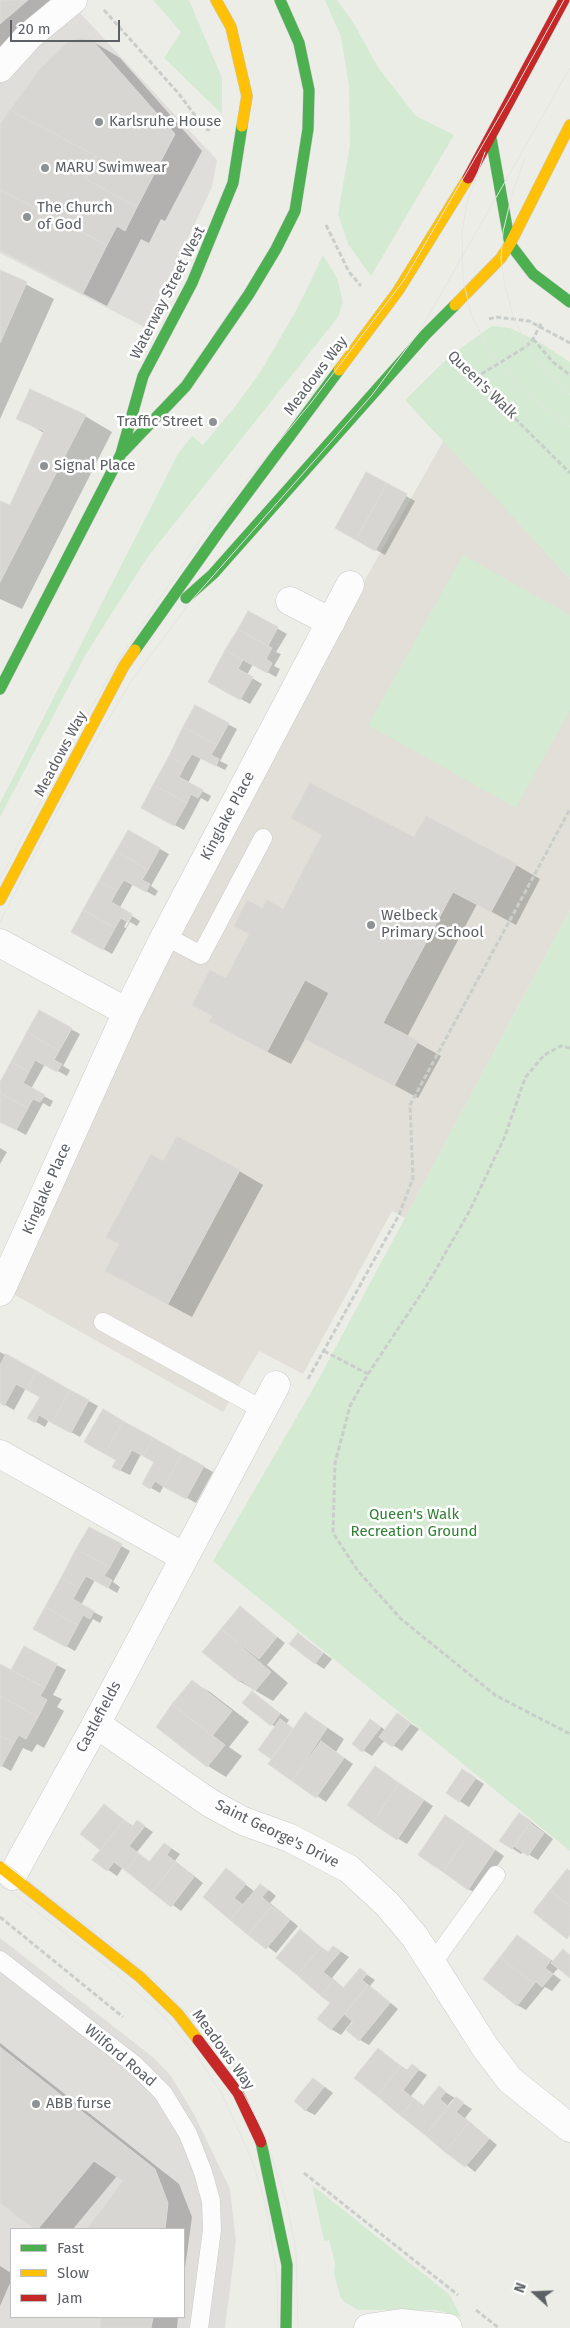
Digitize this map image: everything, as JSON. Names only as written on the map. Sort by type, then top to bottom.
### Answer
[{"type":"street","points":[[0,68],[29,36],[73,0]]},
{"type":"street","points":[[216,0],[231,27]]},
{"type":"street","points":[[231,27],[232,0]]},
{"type":"street","name":"Waterway Street West","points":[[121,454],[186,386],[276,249],[295,211],[308,129],[309,90],[299,43],[280,0]]},
{"type":"street","name":"Meadows Way","points":[[0,900],[124,666],[220,530],[398,291],[437,232],[491,138],[564,0]]},
{"type":"street","name":"Waterway Street West","points":[[0,689],[121,454],[143,376],[192,283],[216,230],[233,183],[247,96],[231,27]]},
{"type":"street","name":"Meadows Way","points":[[154,625],[213,574],[426,334],[481,281],[510,244],[570,125]]},
{"type":"street","points":[[491,138],[510,244],[533,274],[570,302]]},
{"type":"street","name":"Kinglake Place","points":[[0,1292],[8,1253],[127,1012],[350,585]]},
{"type":"street","points":[[290,601],[331,622]]},
{"type":"street","points":[[0,943],[127,1012]]},
{"type":"street","name":"Castlefields","points":[[6,1871],[96,1724],[276,1384]]},
{"type":"street","points":[[2,1460],[184,1557]]},
{"type":"street","name":"Saint George's Drive","points":[[96,1724],[210,1803],[244,1821],[290,1838],[349,1869],[387,1904],[415,1937],[485,2047],[510,2080],[570,2128]]},
{"type":"street","name":"Meadows Way","points":[[6,1871],[140,1977],[178,2014],[238,2093],[260,2138],[271,2181],[288,2265],[286,2328]]},
{"type":"street","points":[[368,2328],[400,2323],[448,2328]]},
{"type":"lane","points":[[165,936],[201,955],[263,838]]},
{"type":"lane","points":[[103,1322],[263,1410]]},
{"type":"lane","points":[[432,1964],[496,1875]]},
{"type":"lane","name":"Wilford Road","points":[[0,1960],[136,2066],[162,2093],[188,2134],[204,2172],[211,2201],[212,2230],[199,2328]]},
{"type":"path","points":[[101,7],[179,94],[205,129]]},
{"type":"path","points":[[319,220],[325,223],[349,272],[363,288]]},
{"type":"path","points":[[488,320],[496,317],[529,321],[570,343]]},
{"type":"path","name":"Queen's Walk","points":[[426,334],[475,378],[570,472]]},
{"type":"path","points":[[475,378],[527,346],[533,339],[553,362],[570,375]]},
{"type":"path","points":[[276,1384],[301,1392],[399,1215],[413,1178],[410,1104],[570,809]]},
{"type":"path","points":[[570,1048],[560,1046],[544,1055],[525,1078],[505,1136],[469,1212],[427,1285],[368,1374],[350,1406],[335,1463],[333,1533],[358,1571],[401,1619],[495,1695],[570,1734]]},
{"type":"path","points":[[324,1351],[368,1374]]},
{"type":"path","points":[[301,2171],[460,2297]]},
{"type":"path","points":[[476,2309],[499,2328]]},
{"type":"shaded area","points":[[0,0],[68,0],[217,160],[212,187],[146,328],[0,253]]},
{"type":"shaded area","name":"Welbeck Primary School","points":[[444,440],[570,579],[570,910],[405,1218],[392,1211],[303,1374],[259,1351],[223,1412],[8,1291],[111,1062],[284,723]]},
{"type":"shaded area","name":"ABB furse","points":[[0,1938],[154,2058],[171,2076],[194,2114],[230,2189],[236,2241],[225,2328],[0,2328]]},
{"type":"green space","points":[[153,0],[189,0],[222,78],[222,114],[164,58],[181,32]]},
{"type":"green space","points":[[325,0],[337,0],[353,22],[379,69],[416,116],[454,135],[371,276],[348,244],[338,214],[350,145],[349,86],[341,37]]},
{"type":"green space","points":[[323,255],[337,278],[343,302],[338,317],[147,558],[86,654],[0,817],[0,803],[178,454],[192,436],[203,445],[237,404],[261,371],[297,309]]},
{"type":"green space","points":[[492,326],[510,328],[536,340],[570,362],[570,579],[405,400],[451,355]]},
{"type":"green space","points":[[463,555],[570,615],[570,710],[516,808],[368,725]]},
{"type":"green space","name":"Queen's Walk Recreation Ground","points":[[570,910],[570,1851],[213,1561],[317,1382]]},
{"type":"green space","points":[[312,2185],[450,2295],[461,2317],[436,2310],[358,2310],[346,2303],[341,2298],[334,2274],[335,2263],[329,2240],[324,2241]]},
{"type":"building","points":[[0,0],[28,0],[0,24]]},
{"type":"building","name":"Karlsruhe House","points":[[80,38],[92,40],[175,134],[137,207],[85,179],[96,156],[10,110],[40,69],[69,41]]},
{"type":"building","name":"MARU Swimwear","points":[[10,110],[96,156],[85,179],[137,207],[125,231],[117,226],[107,245],[0,190],[0,125]]},
{"type":"building","name":"The Church of God","points":[[0,190],[107,245],[83,293],[0,250]]},
{"type":"building","points":[[0,270],[27,282],[0,343]]},
{"type":"building","name":"Signal Place","points":[[30,389],[86,415],[0,582],[0,501],[10,505],[44,431],[16,419]]},
{"type":"building","points":[[366,472],[387,483],[356,540],[335,528]]},
{"type":"building","points":[[387,483],[407,494],[375,551],[356,540]]},
{"type":"building","points":[[248,611],[278,627],[268,646],[238,629]]},
{"type":"building","points":[[238,629],[272,648],[266,659],[272,663],[267,673],[225,650]]},
{"type":"building","points":[[225,650],[243,660],[238,669],[253,677],[240,700],[208,682]]},
{"type":"building","points":[[195,705],[229,723],[217,745],[183,727]]},
{"type":"building","points":[[183,727],[217,745],[211,755],[219,759],[216,766],[192,754],[185,765],[169,756]]},
{"type":"building","points":[[169,756],[185,765],[179,777],[203,790],[198,798],[191,794],[187,803],[153,785]]},
{"type":"building","points":[[310,783],[414,837],[426,816],[517,864],[491,912],[453,892],[383,1023],[418,1041],[394,1086],[305,1039],[329,993],[305,980],[267,1052],[209,1021],[213,1016],[192,1005],[210,970],[226,978],[249,934],[234,926],[247,900],[262,908],[267,900],[283,909],[322,835],[291,818]]},
{"type":"building","points":[[153,785],[187,803],[174,826],[141,808]]},
{"type":"building","points":[[128,830],[160,848],[148,870],[116,851]]},
{"type":"building","points":[[116,851],[148,870],[142,880],[150,884],[146,892],[124,880],[117,891],[99,881]]},
{"type":"building","points":[[99,881],[117,891],[111,902],[132,914],[128,922],[121,918],[115,928],[83,910]]},
{"type":"building","points":[[83,910],[115,928],[103,950],[71,932]]},
{"type":"building","points":[[39,1010],[72,1028],[59,1051],[27,1032]]},
{"type":"building","points":[[27,1032],[59,1051],[54,1060],[62,1064],[57,1072],[35,1060],[29,1072],[11,1062]]},
{"type":"building","points":[[11,1062],[29,1072],[23,1083],[45,1095],[40,1102],[33,1099],[28,1108],[0,1093],[0,1082]]},
{"type":"building","points":[[0,1093],[28,1108],[16,1130],[0,1122]]},
{"type":"building","points":[[177,1136],[240,1170],[168,1304],[105,1271],[119,1244],[106,1237],[151,1154],[163,1161]]},
{"type":"building","points":[[6,1354],[37,1371],[27,1390],[16,1384],[4,1406],[0,1403],[0,1365]]},
{"type":"building","points":[[37,1371],[70,1390],[52,1423],[39,1415],[35,1423],[27,1418],[40,1397],[27,1390]]},
{"type":"building","points":[[70,1390],[89,1400],[71,1433],[52,1423]]},
{"type":"building","points":[[103,1409],[123,1421],[105,1454],[84,1442]]},
{"type":"building","points":[[123,1421],[154,1438],[143,1456],[132,1450],[120,1471],[112,1467],[116,1460],[105,1454]]},
{"type":"building","points":[[154,1438],[182,1454],[164,1487],[155,1481],[150,1489],[142,1484],[154,1462],[143,1456]]},
{"type":"building","points":[[182,1454],[204,1466],[186,1499],[164,1487]]},
{"type":"building","points":[[89,1527],[122,1544],[110,1567],[76,1549]]},
{"type":"building","points":[[76,1549],[110,1567],[104,1576],[112,1580],[108,1588],[86,1576],[79,1588],[61,1578]]},
{"type":"building","points":[[61,1578],[79,1588],[73,1599],[94,1611],[90,1619],[83,1615],[78,1625],[45,1607]]},
{"type":"building","points":[[240,1606],[277,1637],[259,1659],[221,1629]]},
{"type":"building","points":[[45,1607],[78,1625],[66,1647],[33,1629]]},
{"type":"building","points":[[221,1629],[271,1672],[255,1691],[241,1680],[239,1682],[202,1652]]},
{"type":"building","points":[[298,1633],[323,1653],[315,1664],[289,1644]]},
{"type":"building","points":[[24,1646],[57,1664],[45,1688],[11,1670]]},
{"type":"building","points":[[0,1664],[45,1688],[40,1696],[47,1700],[38,1717],[0,1696]]},
{"type":"building","points":[[192,1680],[232,1711],[212,1736],[172,1704]]},
{"type":"building","points":[[252,1691],[280,1714],[271,1726],[242,1703]]},
{"type":"building","points":[[0,1696],[38,1717],[26,1739],[19,1735],[14,1743],[0,1736]]},
{"type":"building","points":[[172,1704],[225,1745],[207,1767],[156,1727]]},
{"type":"building","points":[[305,1712],[327,1728],[292,1781],[268,1764]]},
{"type":"building","points":[[397,1713],[411,1723],[392,1747],[379,1737]]},
{"type":"building","points":[[280,1719],[293,1728],[271,1759],[258,1750]]},
{"type":"building","points":[[370,1719],[381,1727],[362,1752],[352,1744]]},
{"type":"building","points":[[0,1736],[14,1743],[1,1767],[0,1766]]},
{"type":"building","points":[[321,1741],[344,1758],[316,1798],[292,1781]]},
{"type":"building","points":[[375,1766],[399,1783],[372,1823],[347,1805]]},
{"type":"building","points":[[462,1769],[476,1778],[459,1802],[446,1793]]},
{"type":"building","points":[[399,1783],[424,1800],[397,1840],[372,1823]]},
{"type":"building","points":[[104,1804],[124,1820],[100,1850],[80,1834]]},
{"type":"building","points":[[519,1813],[531,1821],[512,1849],[499,1841]]},
{"type":"building","points":[[445,1815],[470,1832],[443,1872],[418,1855]]},
{"type":"building","points":[[124,1820],[132,1827],[137,1820],[145,1826],[129,1846],[139,1854],[126,1871],[114,1862],[107,1871],[92,1860]]},
{"type":"building","points":[[530,1823],[544,1833],[528,1856],[514,1846]]},
{"type":"building","points":[[470,1832],[495,1850],[468,1890],[443,1872]]},
{"type":"building","points":[[164,1843],[171,1848],[167,1855],[176,1862],[152,1892],[126,1871],[139,1854],[149,1862]]},
{"type":"building","points":[[176,1862],[194,1877],[171,1907],[152,1892]]},
{"type":"building","points":[[226,1868],[246,1884],[234,1898],[243,1905],[230,1920],[203,1897]]},
{"type":"building","points":[[567,1869],[570,1871],[570,1906],[550,1890]]},
{"type":"building","points":[[260,1884],[268,1890],[262,1897],[272,1906],[248,1935],[230,1920]]},
{"type":"building","points":[[550,1890],[570,1906],[570,1935],[567,1939],[533,1912]]},
{"type":"building","points":[[272,1906],[290,1920],[266,1949],[248,1935]]},
{"type":"building","points":[[300,1929],[321,1947],[297,1975],[276,1958]]},
{"type":"building","points":[[517,1935],[551,1960],[545,1968],[553,1974],[542,1987],[536,1982],[534,1984],[500,1957]]},
{"type":"building","points":[[333,1946],[341,1951],[323,1972],[333,1980],[321,1996],[297,1975],[321,1947],[328,1952]]},
{"type":"building","points":[[563,1949],[570,1955],[570,1978],[551,1963]]},
{"type":"building","points":[[500,1957],[534,1984],[517,2006],[483,1979]]},
{"type":"building","points":[[360,1968],[367,1974],[362,1980],[368,1985],[331,2030],[317,2019],[330,2003],[321,1996],[333,1980],[343,1988]]},
{"type":"building","points":[[368,1985],[390,2003],[359,2041],[346,2030],[353,2022],[344,2014]]},
{"type":"building","name":"ABB furse","points":[[0,2047],[155,2169],[168,2203],[165,2228],[88,2228],[123,2181],[94,2161],[39,2228],[33,2228],[0,2203]]},
{"type":"building","points":[[378,2048],[400,2066],[377,2096],[354,2078]]},
{"type":"building","points":[[412,2064],[419,2069],[403,2090],[414,2099],[401,2116],[377,2096],[400,2066],[406,2071]]},
{"type":"building","points":[[313,2078],[324,2087],[305,2111],[294,2101]]},
{"type":"building","points":[[439,2086],[446,2092],[440,2099],[449,2107],[425,2135],[401,2116],[414,2099],[423,2106]]},
{"type":"building","points":[[456,2097],[464,2103],[456,2112],[469,2122],[445,2152],[425,2135]]},
{"type":"building","points":[[469,2122],[489,2139],[465,2167],[445,2152]]},
{"type":"building","points":[[101,2318],[153,2318],[151,2328],[100,2328]]},
{"type":"tram line","points":[[0,879],[74,737],[123,653],[195,547],[241,487],[310,404],[404,280],[510,98],[564,0]]},
{"type":"tram line","points":[[0,922],[79,769],[130,683],[191,601],[372,395],[421,329],[570,68]]},
{"type":"tram line","points":[[485,152],[467,203],[462,233],[463,279],[471,314],[488,349],[509,376],[537,402],[570,427]]},
{"type":"tram line","points":[[525,158],[512,194],[503,232],[501,258],[505,287],[514,318],[527,346],[547,373],[570,395]]},
{"type":"tram line","points":[[0,1859],[100,1935],[152,1978],[189,2015],[232,2071],[264,2133],[287,2204],[296,2252],[298,2328]]},
{"type":"tram line","points":[[0,1883],[109,1967],[163,2016],[195,2053],[222,2094],[252,2160],[266,2206],[277,2278],[278,2328]]},
{"type":"traffic: fast","points":[[123,452],[186,386],[249,294],[276,249],[295,211],[308,129],[309,90],[299,43],[280,0]]},
{"type":"traffic: fast","points":[[0,689],[121,454],[143,376],[192,283],[233,183],[242,126]]},
{"type":"traffic: fast","points":[[491,138],[510,244],[533,274],[570,302]]},
{"type":"traffic: fast","points":[[186,598],[213,574],[426,334],[455,305]]},
{"type":"traffic: fast","points":[[135,650],[220,530],[339,370]]},
{"type":"traffic: fast","points":[[261,2142],[287,2265],[286,2328]]},
{"type":"traffic: slow","points":[[216,0],[231,27],[247,96],[242,126]]},
{"type":"traffic: slow","points":[[455,305],[501,258],[510,244],[570,125]]},
{"type":"traffic: slow","points":[[339,370],[398,291],[468,178]]},
{"type":"traffic: slow","points":[[0,900],[124,666],[135,650]]},
{"type":"traffic: slow","points":[[0,1867],[140,1977],[178,2014],[198,2040]]},
{"type":"traffic: jam","points":[[468,178],[564,0]]},
{"type":"traffic: jam","points":[[198,2040],[238,2093],[261,2142]]},
{"type":"place","name":"Karlsruhe House","points":[[99,122]]},
{"type":"place","name":"MARU Swimwear","points":[[45,168]]},
{"type":"place","name":"The Church of God","points":[[27,217]]},
{"type":"place","name":"Traffic Street","points":[[213,422]]},
{"type":"place","name":"Signal Place","points":[[44,466]]},
{"type":"place","name":"Welbeck Primary School","points":[[371,925]]},
{"type":"place","name":"ABB furse","points":[[36,2104]]}]
